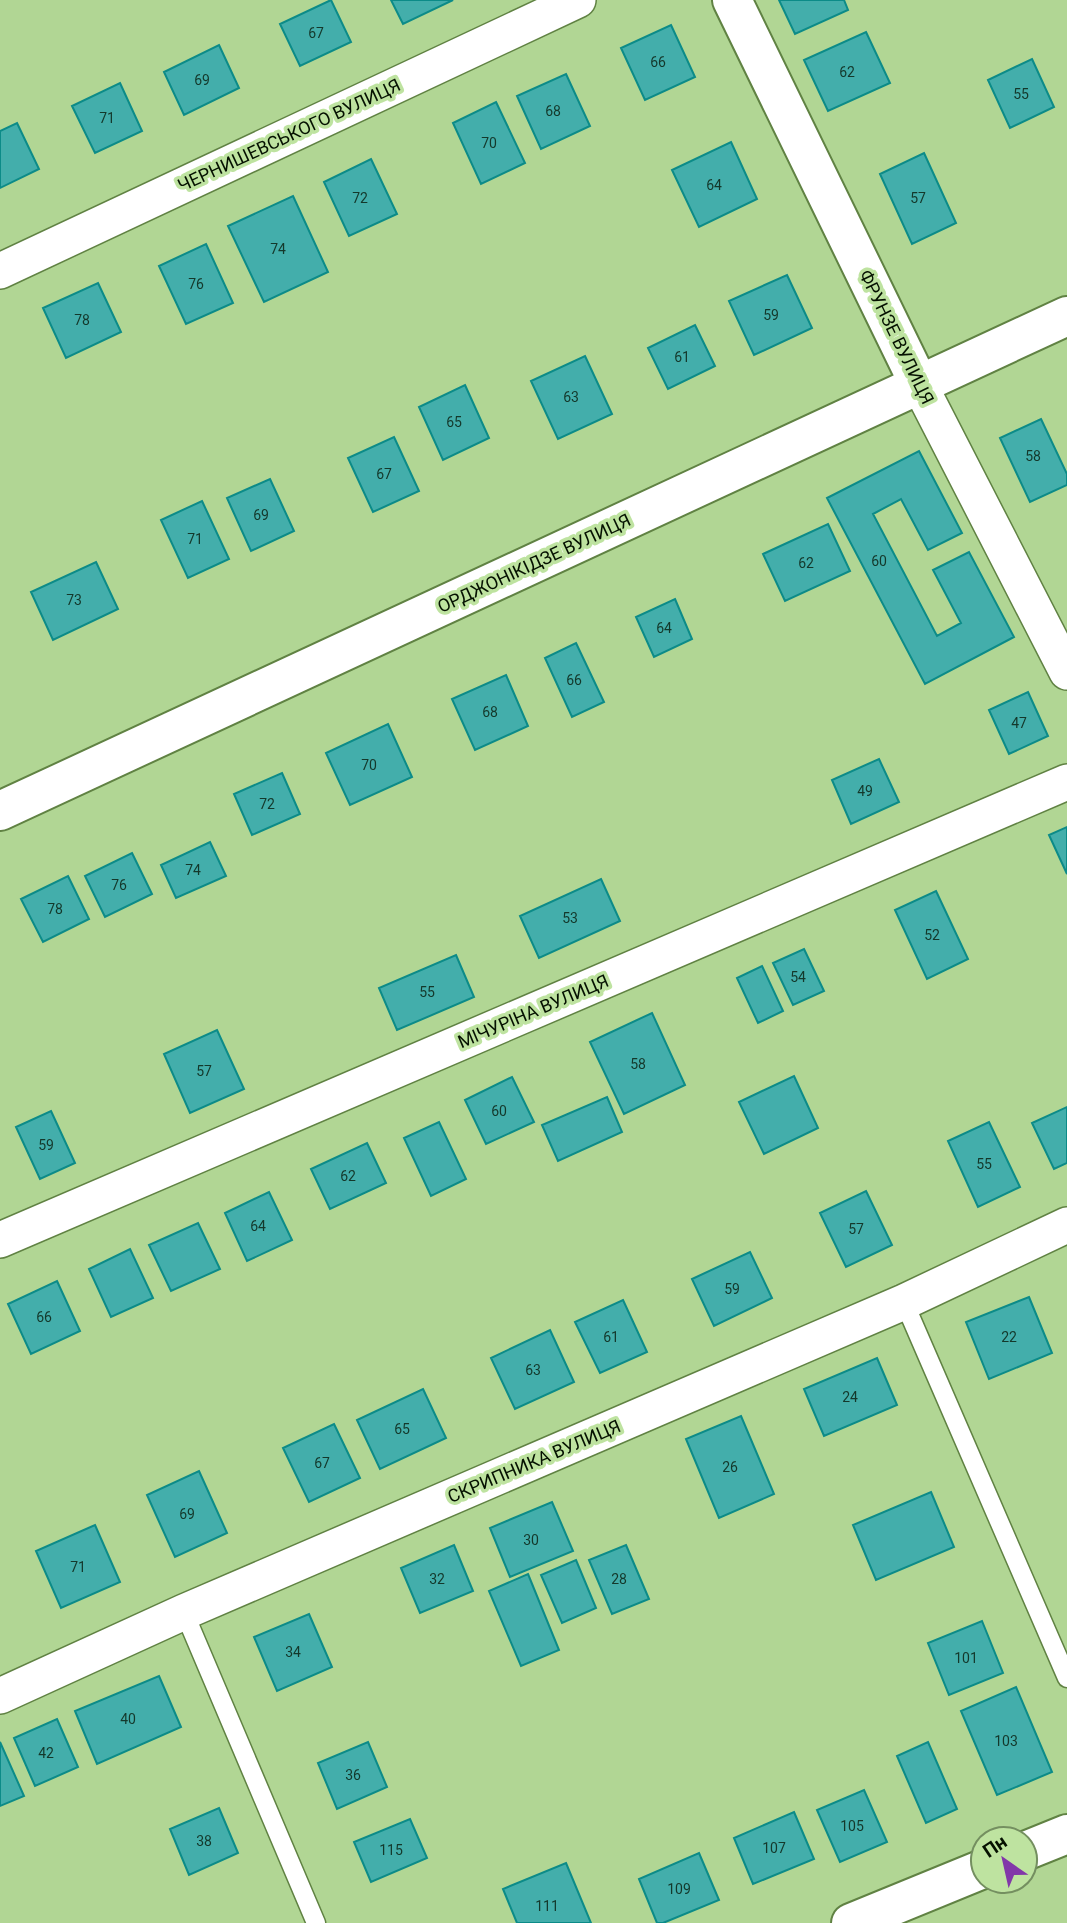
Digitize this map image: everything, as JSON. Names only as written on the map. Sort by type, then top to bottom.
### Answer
[{"type":"main road","name":"ФРУНЗЕ ВУЛИЦЯ","points":[[732,0],[919,384]]},
{"type":"main road","name":"ОРДЖОНІКІДЗЕ ВУЛИЦЯ","points":[[0,811],[1067,316]]},
{"type":"main road","points":[[1039,1845],[1067,1834]]},
{"type":"main road","points":[[851,1923],[969,1875]]},
{"type":"street","name":"ЧЕРНИШЕВСЬКОГО ВУЛИЦЯ","points":[[0,271],[578,0]]},
{"type":"street","name":"ФРУНЗЕ ВУЛИЦЯ","points":[[919,384],[1067,672]]},
{"type":"street","name":"МІЧУРІНА ВУЛИЦЯ","points":[[0,1240],[1067,782]]},
{"type":"street","name":"СКРИПНИКА ВУЛИЦЯ","points":[[4,1684],[184,1612],[904,1302],[1067,1225]]},
{"type":"lane","points":[[904,1302],[1067,1678]]},
{"type":"lane","points":[[184,1612],[316,1923]]},
{"type":"building","points":[[331,0],[351,42],[300,66],[280,24]]},
{"type":"building","points":[[391,0],[453,0],[403,24]]},
{"type":"building","points":[[779,0],[844,0],[848,10],[795,34]]},
{"type":"building","points":[[671,25],[695,77],[645,100],[621,48]]},
{"type":"building","points":[[866,32],[890,83],[828,111],[804,60]]},
{"type":"building","points":[[219,45],[239,88],[184,115],[164,72]]},
{"type":"building","points":[[1032,59],[1054,107],[1010,128],[988,80]]},
{"type":"building","points":[[566,74],[590,126],[541,149],[517,96]]},
{"type":"building","points":[[120,83],[142,131],[95,153],[72,106]]},
{"type":"building","points":[[496,102],[525,163],[481,184],[453,123]]},
{"type":"building","points":[[17,123],[39,169],[0,188],[0,131]]},
{"type":"building","points":[[731,142],[757,199],[699,227],[672,170]]},
{"type":"building","points":[[924,153],[956,223],[912,244],[880,174]]},
{"type":"building","points":[[371,159],[397,214],[349,236],[324,182]]},
{"type":"building","points":[[293,196],[328,272],[264,302],[228,226]]},
{"type":"building","points":[[206,244],[233,303],[186,324],[159,266]]},
{"type":"building","points":[[787,275],[812,328],[754,355],[729,301]]},
{"type":"building","points":[[98,283],[121,332],[66,358],[43,308]]},
{"type":"building","points":[[695,325],[715,366],[668,389],[648,348]]},
{"type":"building","points":[[585,356],[612,414],[558,439],[531,381]]},
{"type":"building","points":[[465,385],[489,438],[443,460],[419,407]]},
{"type":"building","points":[[1041,419],[1067,474],[1067,485],[1030,502],[1000,438]]},
{"type":"building","points":[[394,437],[419,491],[373,512],[348,458]]},
{"type":"building","points":[[919,451],[962,533],[928,550],[901,499],[873,514],[937,636],[961,623],[933,570],[969,552],[1014,637],[925,684],[827,498]]},
{"type":"building","points":[[270,479],[294,531],[251,551],[227,498]]},
{"type":"building","points":[[202,501],[229,559],[188,578],[161,520]]},
{"type":"building","points":[[828,524],[850,571],[785,601],[763,554]]},
{"type":"building","points":[[96,562],[118,609],[53,640],[31,592]]},
{"type":"building","points":[[675,599],[692,639],[654,657],[636,617]]},
{"type":"building","points":[[576,643],[604,702],[572,717],[545,658]]},
{"type":"building","points":[[506,675],[528,726],[475,750],[452,699]]},
{"type":"building","points":[[1028,692],[1048,736],[1009,754],[989,710]]},
{"type":"building","points":[[388,724],[412,777],[350,805],[326,753]]},
{"type":"building","points":[[879,759],[899,802],[851,824],[832,780]]},
{"type":"building","points":[[282,773],[300,814],[252,835],[234,794]]},
{"type":"building","points":[[1067,827],[1067,874],[1049,835]]},
{"type":"building","points":[[210,842],[226,876],[176,898],[161,865]]},
{"type":"building","points":[[132,853],[152,894],[105,917],[85,876]]},
{"type":"building","points":[[68,876],[89,919],[43,942],[21,899]]},
{"type":"building","points":[[601,879],[620,921],[539,958],[520,916]]},
{"type":"building","points":[[936,891],[968,959],[927,979],[895,910]]},
{"type":"building","points":[[804,949],[824,991],[793,1005],[773,963]]},
{"type":"building","points":[[456,955],[474,997],[397,1030],[379,988]]},
{"type":"building","points":[[762,966],[783,1011],[758,1023],[737,978]]},
{"type":"building","points":[[652,1013],[685,1085],[624,1114],[590,1042]]},
{"type":"building","points":[[217,1030],[244,1089],[190,1113],[164,1054]]},
{"type":"building","points":[[794,1076],[818,1128],[764,1154],[739,1102]]},
{"type":"building","points":[[512,1077],[534,1122],[486,1144],[465,1100]]},
{"type":"building","points":[[607,1097],[622,1132],[558,1161],[542,1125]]},
{"type":"building","points":[[1067,1107],[1067,1163],[1054,1169],[1032,1123]]},
{"type":"building","points":[[51,1111],[75,1163],[40,1179],[16,1127]]},
{"type":"building","points":[[439,1122],[466,1179],[431,1196],[404,1138]]},
{"type":"building","points":[[989,1122],[1020,1187],[978,1207],[948,1141]]},
{"type":"building","points":[[367,1143],[386,1183],[330,1209],[311,1169]]},
{"type":"building","points":[[866,1191],[892,1245],[846,1267],[820,1213]]},
{"type":"building","points":[[269,1192],[292,1240],[247,1261],[225,1213]]},
{"type":"building","points":[[198,1223],[220,1269],[171,1291],[149,1245]]},
{"type":"building","points":[[130,1249],[153,1298],[111,1317],[89,1269]]},
{"type":"building","points":[[750,1252],[772,1298],[714,1326],[692,1279]]},
{"type":"building","points":[[57,1281],[80,1331],[31,1354],[8,1304]]},
{"type":"building","points":[[1029,1297],[1052,1353],[989,1379],[966,1322]]},
{"type":"building","points":[[623,1300],[647,1352],[600,1373],[575,1322]]},
{"type":"building","points":[[550,1330],[574,1382],[515,1409],[491,1358]]},
{"type":"building","points":[[877,1358],[897,1405],[824,1436],[804,1389]]},
{"type":"building","points":[[423,1389],[446,1438],[380,1469],[357,1420]]},
{"type":"building","points":[[741,1416],[774,1494],[719,1518],[686,1439]]},
{"type":"building","points":[[334,1424],[360,1478],[309,1502],[283,1448]]},
{"type":"building","points":[[199,1471],[227,1533],[175,1557],[147,1495]]},
{"type":"building","points":[[931,1492],[954,1547],[876,1580],[853,1525]]},
{"type":"building","points":[[552,1502],[573,1551],[510,1577],[490,1528]]},
{"type":"building","points":[[95,1525],[120,1582],[61,1608],[36,1551]]},
{"type":"building","points":[[454,1545],[473,1591],[420,1613],[401,1568]]},
{"type":"building","points":[[626,1545],[649,1599],[612,1614],[589,1560]]},
{"type":"building","points":[[576,1560],[596,1608],[562,1623],[541,1575]]},
{"type":"building","points":[[528,1574],[559,1650],[521,1666],[489,1591]]},
{"type":"building","points":[[309,1614],[332,1667],[277,1691],[254,1637]]},
{"type":"building","points":[[982,1621],[1003,1673],[949,1695],[928,1643]]},
{"type":"building","points":[[159,1676],[181,1727],[97,1764],[75,1711]]},
{"type":"building","points":[[1016,1687],[1052,1772],[997,1795],[961,1711]]},
{"type":"building","points":[[57,1719],[78,1767],[35,1786],[14,1738]]},
{"type":"building","points":[[0,1742],[24,1796],[0,1806]]},
{"type":"building","points":[[368,1742],[387,1787],[337,1809],[318,1763]]},
{"type":"building","points":[[928,1742],[957,1809],[926,1823],[897,1756]]},
{"type":"building","points":[[864,1790],[887,1842],[840,1862],[817,1810]]},
{"type":"building","points":[[219,1808],[238,1853],[189,1875],[170,1829]]},
{"type":"building","points":[[794,1812],[814,1859],[753,1884],[734,1838]]},
{"type":"building","points":[[410,1819],[427,1858],[371,1882],[354,1842]]},
{"type":"building","points":[[699,1853],[719,1900],[657,1923],[639,1879]]},
{"type":"building","points":[[566,1863],[591,1923],[517,1923],[503,1889]]}]
